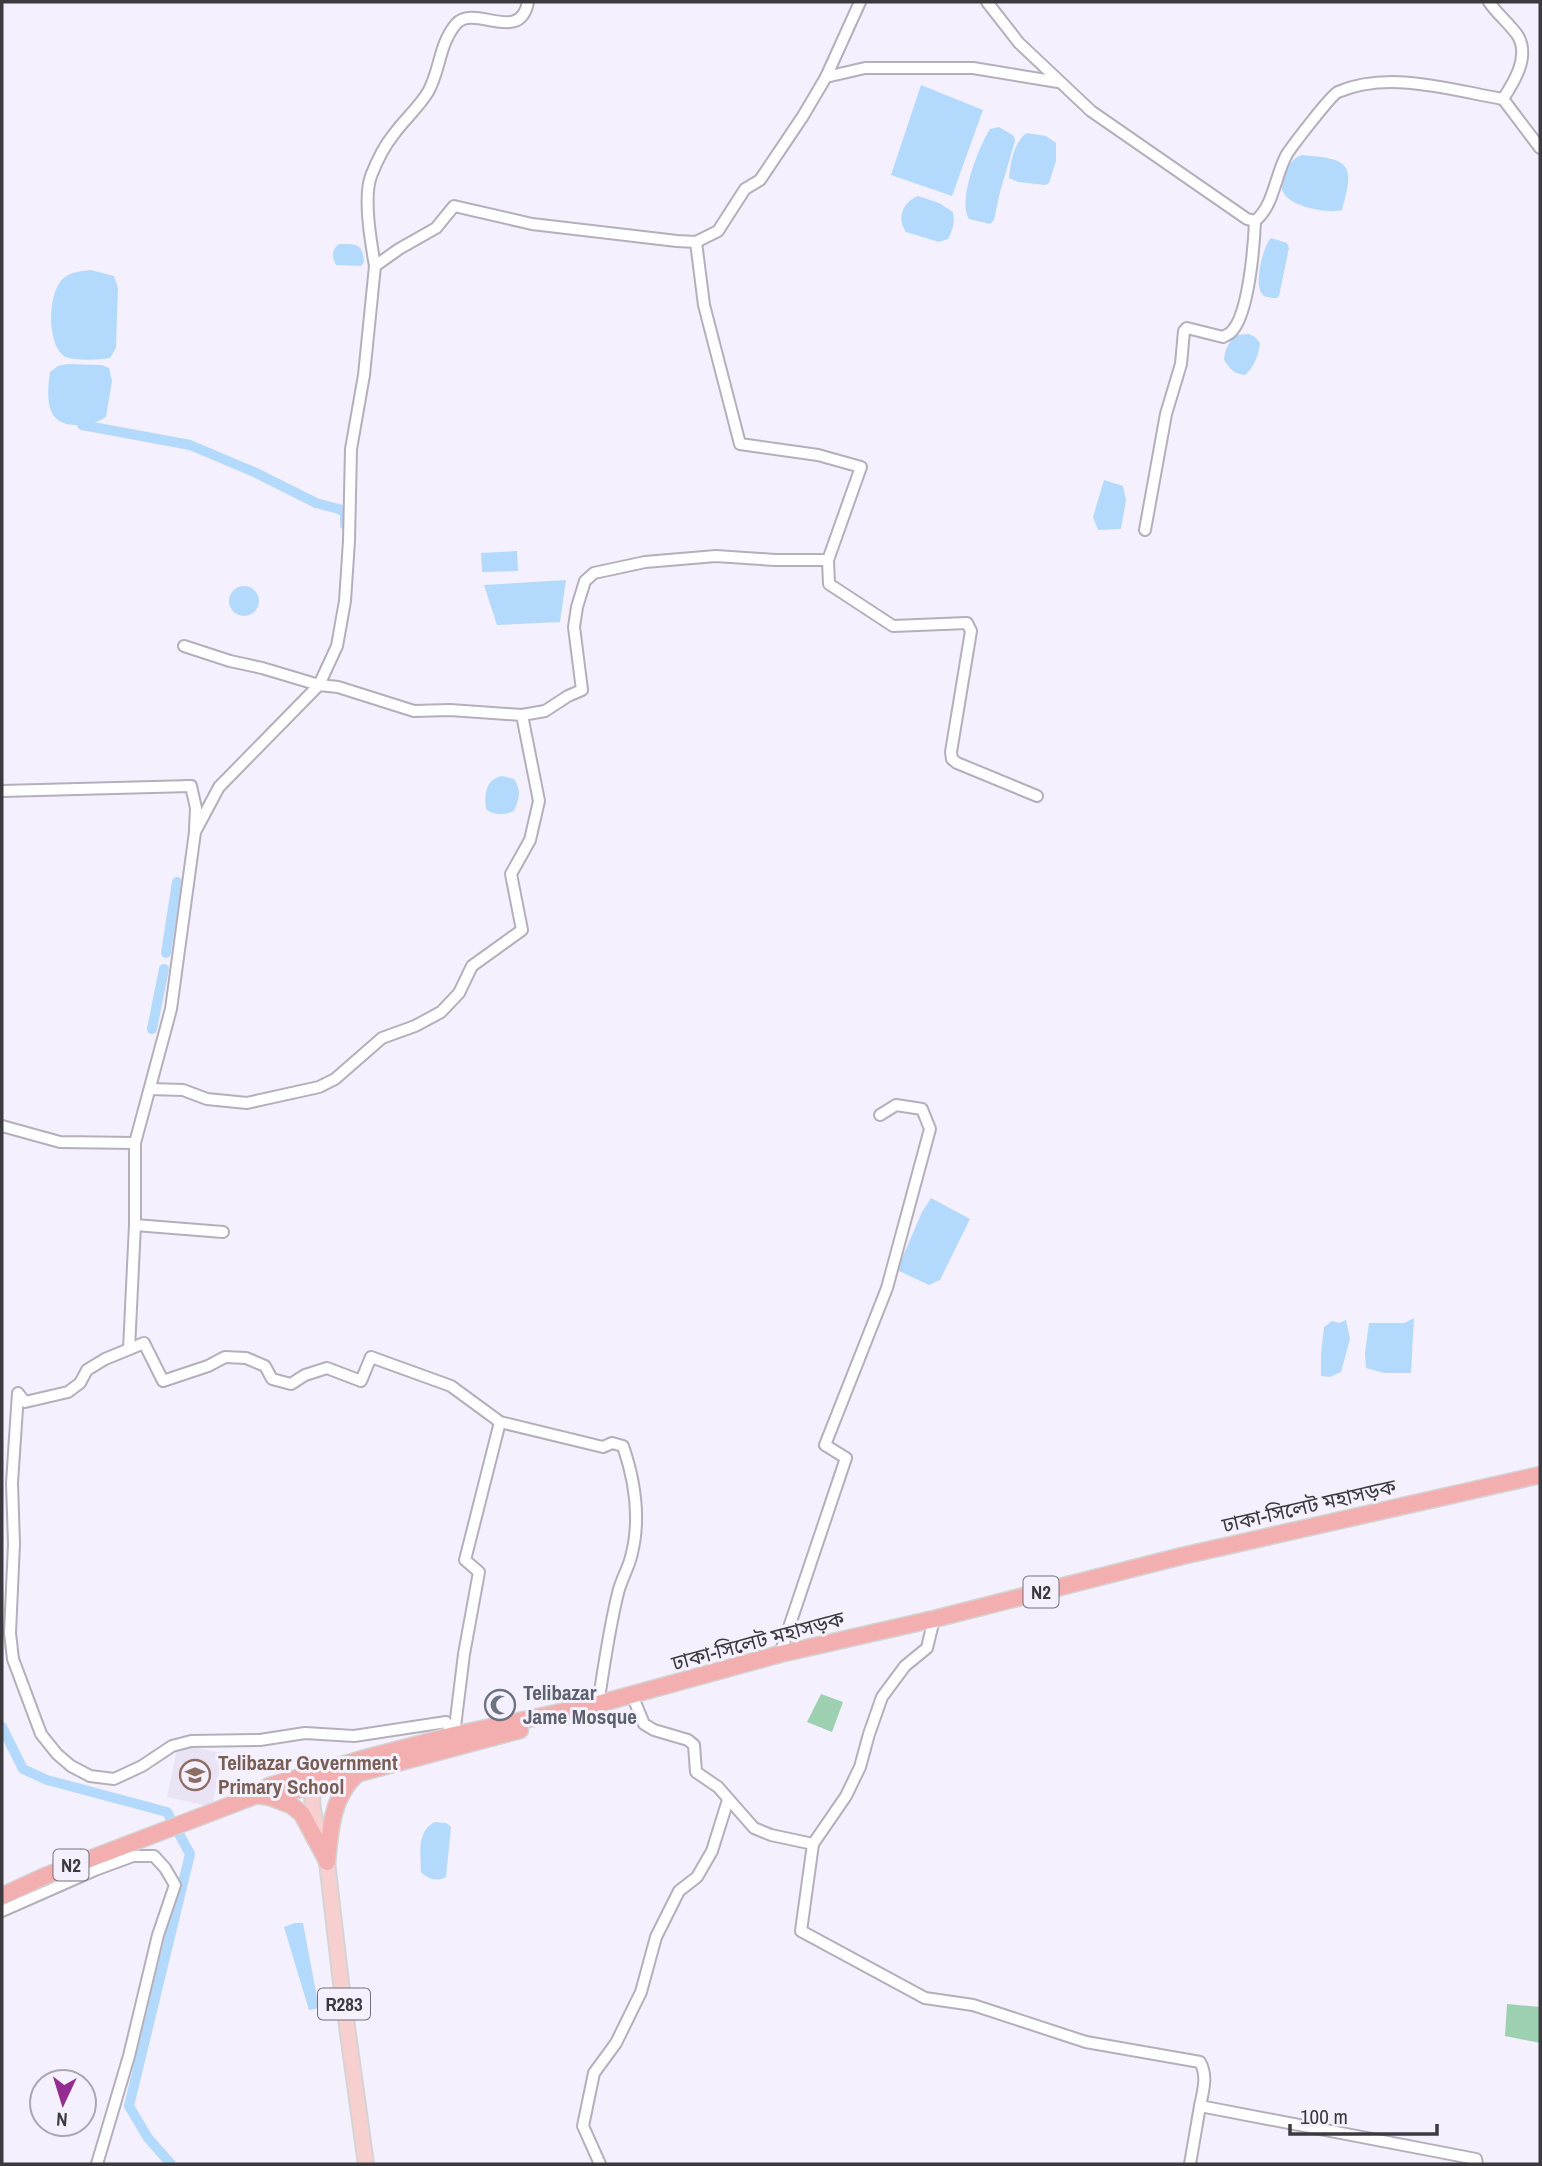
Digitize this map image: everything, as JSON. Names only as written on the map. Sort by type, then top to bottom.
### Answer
[{"type":"highway","name":"ঢাকা-সিলেট মহাসড়ক","points":[[307,1780],[327,1769],[454,1735],[598,1704],[780,1654],[934,1619],[1182,1556],[1540,1475]]},
{"type":"highway","points":[[263,1796],[307,1780],[357,1774],[518,1731],[544,1717]]},
{"type":"highway","name":"R283","points":[[327,1861],[337,1801],[347,1783],[357,1774]]},
{"type":"highway","name":"R283","points":[[263,1796],[291,1805],[302,1814],[327,1861]]},
{"type":"highway","name":"N2","points":[[2,1896],[142,1838],[263,1796]]},
{"type":"main road","name":"R283","points":[[307,1780],[327,1861],[366,2164]]},
{"type":"street","points":[[195,832],[219,787],[319,685],[337,646],[345,601],[351,449],[364,375],[375,267],[368,218],[370,177],[392,136],[428,92],[444,43],[458,21],[468,18],[508,22],[518,20],[526,11],[528,2]]},
{"type":"street","points":[[375,267],[399,249],[436,228],[454,206],[532,224],[696,242],[718,231],[745,189],[760,180],[803,116],[825,78],[860,2]]},
{"type":"street","points":[[987,2],[1019,43],[1091,111],[1247,219],[1255,221]]},
{"type":"street","points":[[1489,2],[1519,38],[1522,58],[1515,80],[1503,99]]},
{"type":"street","points":[[825,78],[865,68],[973,68],[1060,82]]},
{"type":"street","points":[[1145,530],[1166,414],[1181,364],[1184,331],[1186,328],[1223,337],[1233,330],[1242,310],[1253,263],[1255,221],[1263,214],[1287,155],[1335,92],[1370,83],[1403,82],[1503,99],[1540,148]]},
{"type":"street","points":[[696,242],[704,304],[740,444],[818,455],[861,467],[828,560],[830,584],[893,626],[967,623],[971,631],[952,759],[1037,796]]},
{"type":"street","points":[[184,646],[230,661],[319,685],[338,687],[414,710],[522,715],[545,712],[582,690],[574,627],[585,581],[594,573],[645,562],[716,556],[828,560]]},
{"type":"street","points":[[150,1089],[183,1090],[207,1099],[247,1103],[318,1087],[335,1079],[382,1038],[415,1027],[441,1012],[459,993],[471,966],[522,930],[511,874],[530,840],[539,800],[522,715]]},
{"type":"street","points":[[2,792],[191,786],[196,808],[195,832],[171,1009],[135,1143],[130,1349]]},
{"type":"street","points":[[780,1654],[846,1458],[825,1446],[887,1288],[930,1129],[922,1109],[896,1105],[880,1115]]},
{"type":"street","points":[[2,1126],[60,1142],[135,1143]]},
{"type":"street","points":[[135,1225],[223,1232]]},
{"type":"street","points":[[454,1735],[446,1722],[354,1736],[305,1733],[260,1740],[191,1741],[173,1746],[142,1766],[114,1779],[90,1776],[71,1766],[41,1734],[22,1686],[11,1646],[14,1544],[12,1483],[18,1393],[25,1402],[68,1392],[80,1383],[87,1370],[105,1359],[144,1343],[163,1381],[208,1366],[225,1357],[246,1358],[265,1366],[272,1378],[291,1384],[305,1375],[327,1368],[360,1381],[371,1357],[452,1386],[500,1422],[603,1447],[612,1443],[623,1446],[634,1488],[636,1532],[631,1559],[619,1590],[605,1654],[598,1704]]},
{"type":"street","points":[[454,1735],[478,1572],[465,1560],[500,1422]]},
{"type":"street","points":[[934,1619],[927,1648],[905,1666],[882,1697],[860,1767],[846,1796],[813,1844],[801,1931],[925,1998],[973,2005],[1086,2042],[1200,2062],[1205,2080],[1190,2164]]},
{"type":"street","points":[[632,1695],[644,1724],[654,1730],[688,1740],[694,1745],[696,1772],[718,1787],[754,1828],[771,1835],[813,1844]]},
{"type":"street","points":[[600,2164],[583,2126],[594,2073],[616,2043],[641,1992],[656,1937],[679,1891],[697,1877],[712,1851],[729,1800]]},
{"type":"street","points":[[2,1911],[84,1874],[133,1856],[154,1856],[175,1885],[158,1935],[129,2056],[97,2164]]},
{"type":"street","points":[[1200,2106],[1476,2159],[1477,2164]]},
{"type":"shaded area","name":"Telibazar Government Primary School","points":[[178,1744],[223,1753],[212,1807],[167,1797]]},
{"type":"green space","points":[[821,1694],[843,1702],[832,1732],[807,1722]]},
{"type":"green space","points":[[1507,2004],[1540,2007],[1540,2043],[1505,2036]]},
{"type":"water","points":[[921,85],[983,110],[952,196],[891,175]]},
{"type":"water","points":[[999,127],[1014,136],[1015,141],[994,220],[990,224],[969,219],[966,211],[967,187],[980,148],[990,129]]},
{"type":"water","points":[[1027,133],[1046,136],[1056,143],[1056,161],[1049,183],[1045,185],[1018,182],[1009,178],[1016,147]]},
{"type":"water","points":[[1302,155],[1330,159],[1345,166],[1348,182],[1342,210],[1312,209],[1295,203],[1285,195],[1282,184],[1285,172],[1292,161]]},
{"type":"water","points":[[918,196],[939,203],[953,212],[953,226],[948,239],[939,242],[906,232],[901,216],[908,202]]},
{"type":"water","points":[[1271,238],[1287,243],[1289,248],[1279,296],[1276,298],[1264,296],[1259,284],[1262,257]]},
{"type":"water","points":[[339,244],[360,248],[364,262],[361,266],[336,265],[333,254]]},
{"type":"water","points":[[91,270],[114,276],[118,288],[116,348],[110,358],[88,360],[66,357],[59,351],[52,330],[55,293],[59,283],[68,275]]},
{"type":"water","points":[[1249,334],[1260,343],[1256,360],[1245,375],[1238,374],[1224,360],[1225,353],[1236,335]]},
{"type":"water","points":[[102,365],[109,368],[112,381],[106,417],[91,424],[74,425],[64,423],[52,414],[48,398],[50,372],[58,366]]},
{"type":"water","points":[[1104,480],[1123,486],[1126,500],[1121,529],[1098,530],[1093,517]]},
{"type":"water","points":[[517,551],[518,571],[482,572],[481,553]]},
{"type":"water","points":[[566,580],[560,622],[497,625],[484,585]]},
{"type":"water","points":[[244,586],[255,590],[259,601],[255,612],[244,616],[233,612],[229,601],[233,590]]},
{"type":"water","points":[[502,776],[514,779],[519,791],[518,799],[514,811],[496,814],[486,809],[485,798],[492,780]]},
{"type":"water","points":[[931,1198],[970,1219],[940,1280],[929,1285],[897,1270],[922,1212]]},
{"type":"water","points":[[1414,1318],[1411,1373],[1384,1373],[1366,1368],[1369,1323],[1404,1323]]},
{"type":"water","points":[[1346,1320],[1350,1339],[1341,1372],[1330,1377],[1321,1376],[1324,1327],[1332,1321],[1339,1323]]},
{"type":"water","points":[[435,1822],[446,1823],[451,1827],[446,1877],[442,1879],[429,1878],[421,1872],[422,1837]]},
{"type":"water","points":[[303,1923],[319,2008],[309,2010],[284,1927]]},
{"type":"waterway","points":[[82,425],[190,445],[254,472],[316,503],[339,509],[345,513],[345,525]]},
{"type":"waterway","points":[[166,953],[177,882]]},
{"type":"waterway","points":[[152,1029],[164,969]]},
{"type":"waterway","points":[[2,1727],[23,1769],[47,1780],[167,1812],[190,1854],[129,2106],[148,2138],[171,2164]]},
{"type":"place","name":"Telibazar Jame Mosque","points":[[500,1705]]},
{"type":"place","name":"Telibazar Government Primary School","points":[[195,1775]]}]
